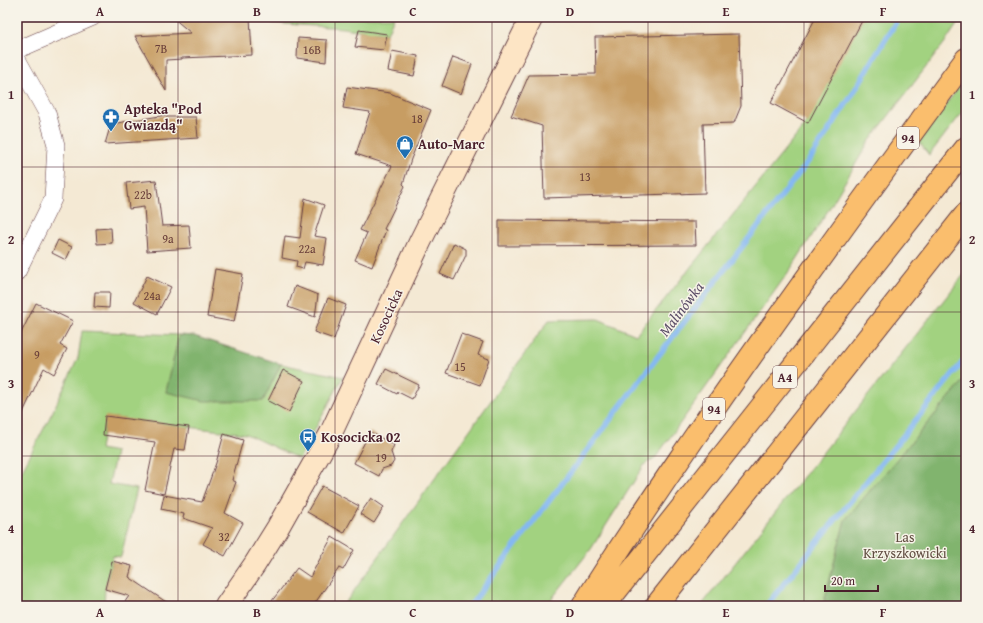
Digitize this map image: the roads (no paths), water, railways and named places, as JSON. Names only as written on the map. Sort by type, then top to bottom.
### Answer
[{"type":"highway","name":"94","points":[[583,606],[613,556],[729,387],[850,216],[966,59]]},
{"type":"highway","name":"A4","points":[[604,606],[966,148]]},
{"type":"highway","points":[[656,606],[966,214]]},
{"type":"highway","points":[[949,236],[966,220]]},
{"type":"street","points":[[17,50],[93,17]]},
{"type":"street","name":"Kosocicka","points":[[226,606],[255,564],[282,520],[330,435],[417,248],[532,17]]},
{"type":"street","points":[[17,59],[47,113],[56,145],[53,199],[17,272]]},
{"type":"waterway","name":"Malinówka","points":[[470,606],[668,343],[810,159],[852,95],[899,17]]},
{"type":"waterway","points":[[766,606],[966,358]]},
{"type":"place","name":"Apteka \"Pod Gwiazdą\"","points":[[111,132]]},
{"type":"place","name":"Auto-Marc","points":[[405,159]]},
{"type":"place","name":"Kosocicka 02","points":[[308,452]]},
{"type":"park label","name":"Las Krzyszkowicki","points":[[905,546]]}]
